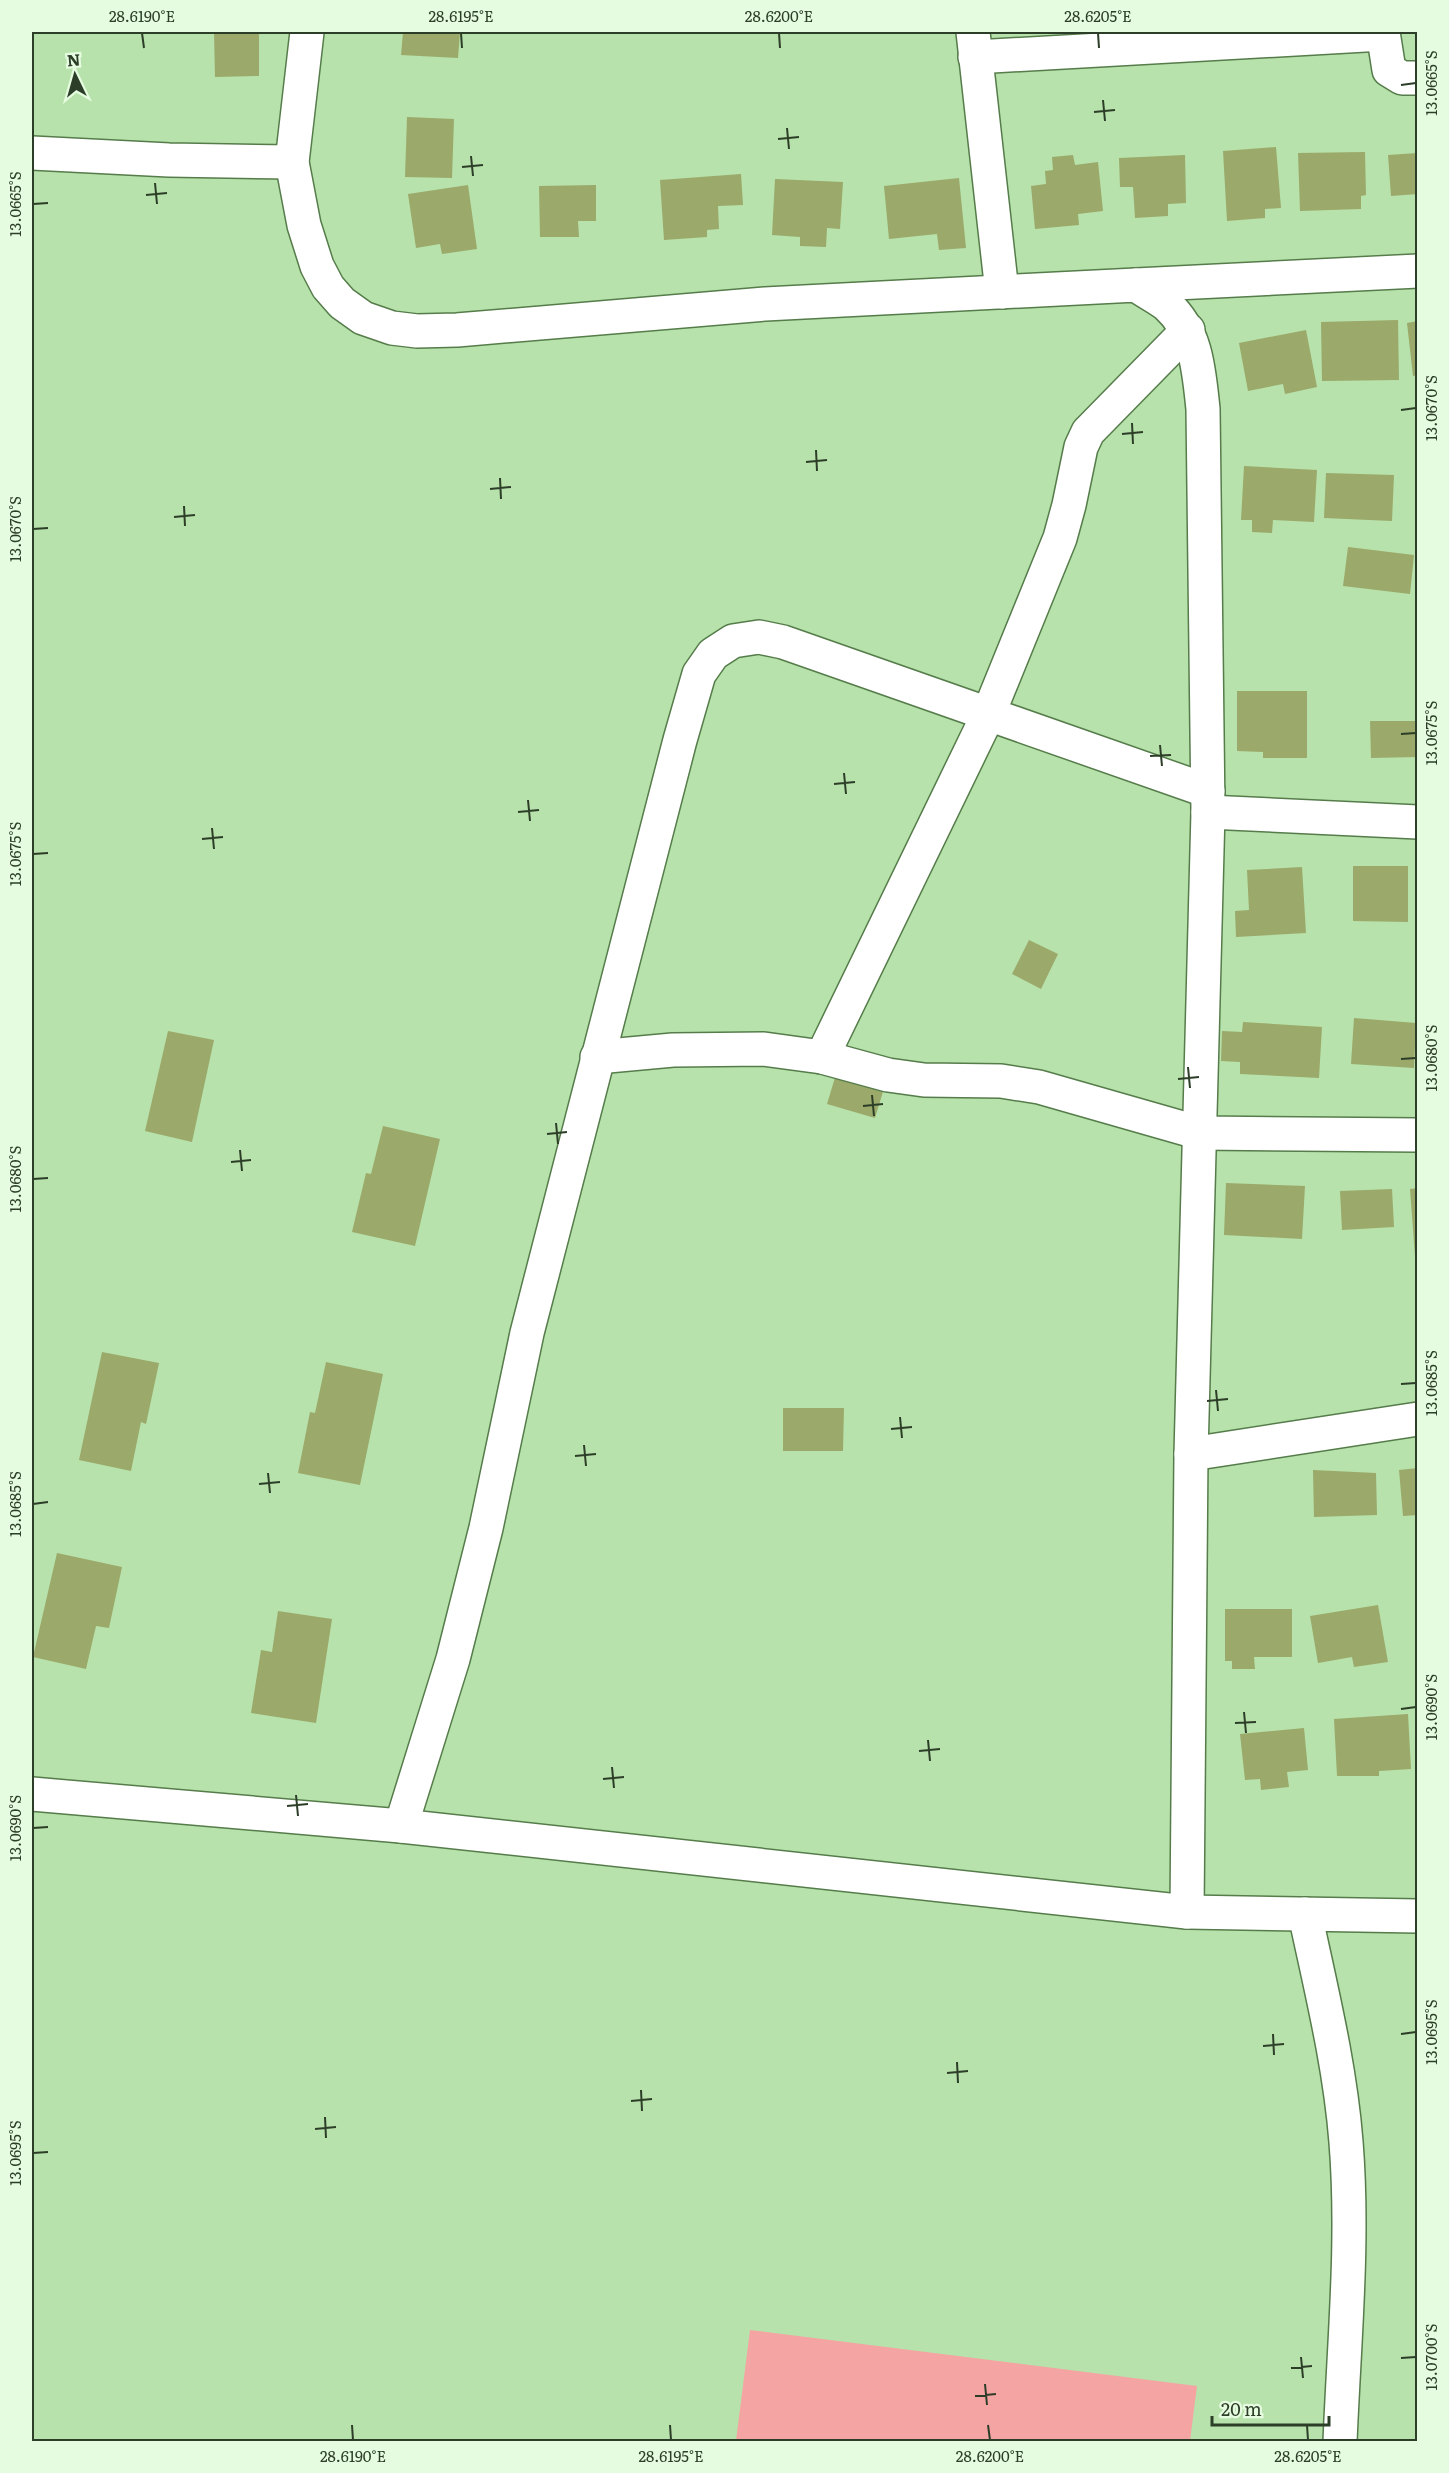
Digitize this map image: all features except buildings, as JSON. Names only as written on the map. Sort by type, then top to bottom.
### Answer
[{"type":"street","points":[[307,32],[292,162],[304,225],[317,266],[327,286],[342,303],[363,318],[392,328],[417,331],[458,330],[765,304],[1418,271]]},
{"type":"street","points":[[1002,292],[974,44],[1383,33],[1389,70],[1402,78],[1418,78]]},
{"type":"street","points":[[32,153],[169,160],[292,162]]},
{"type":"street","points":[[1136,285],[1167,305],[1188,330],[1199,367],[1203,409],[1208,802],[1191,1454],[1187,1912]]},
{"type":"street","points":[[822,1057],[988,715],[1060,537],[1081,447],[1088,432],[1188,330]]},
{"type":"street","points":[[401,1826],[453,1659],[486,1528],[527,1333],[597,1057],[699,674],[713,654],[733,642],[759,637],[783,642],[988,715],[1208,802],[1418,822]]},
{"type":"street","points":[[597,1057],[673,1050],[764,1049],[822,1057],[888,1076],[924,1080],[1001,1081],[1040,1087],[1200,1133],[1418,1135]]},
{"type":"street","points":[[1191,1454],[1418,1419]]},
{"type":"street","points":[[32,1794],[401,1826],[1187,1912],[1418,1916]]},
{"type":"street","points":[[1305,1914],[1340,2085],[1346,2141],[1349,2203],[1340,2442]]},
{"type":"shaded area","points":[[750,2330],[1197,2386],[1190,2441],[736,2441]]}]
